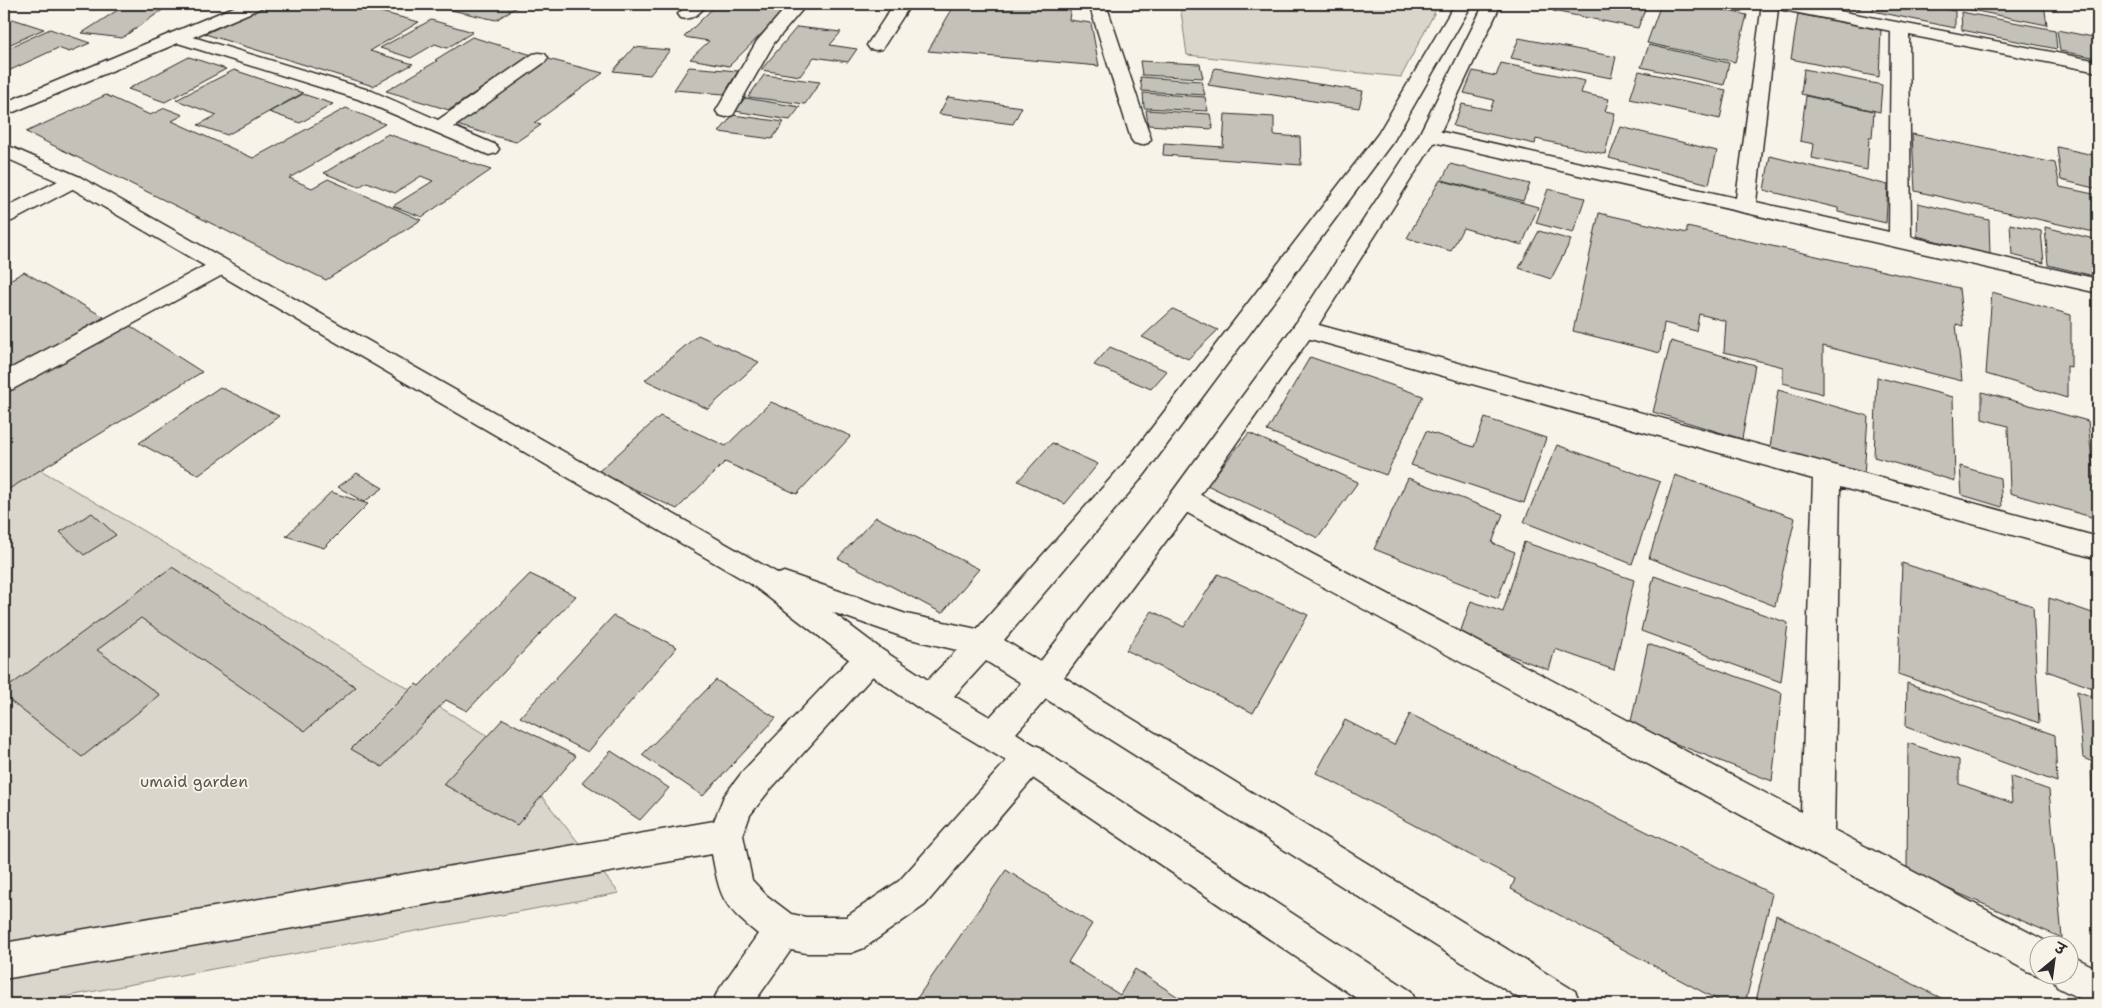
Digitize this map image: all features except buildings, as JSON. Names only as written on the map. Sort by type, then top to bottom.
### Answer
[{"type":"street","points":[[4,110],[255,4]]},
{"type":"street","points":[[726,111],[766,41],[798,4]]},
{"type":"street","points":[[876,45],[902,4]]},
{"type":"street","points":[[1097,4],[1141,139]]},
{"type":"street","points":[[931,700],[983,644],[1136,467],[1387,136],[1463,4]]},
{"type":"street","points":[[992,737],[1044,680],[1183,498],[1304,329],[1429,135],[1494,4]]},
{"type":"street","points":[[1745,207],[1770,4]]},
{"type":"street","points":[[1777,4],[2098,66]]},
{"type":"street","points":[[1900,28],[1900,241]]},
{"type":"street","points":[[176,36],[365,95],[489,149]]},
{"type":"street","points":[[441,127],[540,58]]},
{"type":"street","points":[[1429,135],[2098,286]]},
{"type":"street","points":[[4,150],[73,182],[762,576],[870,658],[931,700],[1030,758],[1398,1004]]},
{"type":"street","points":[[4,216],[73,182]]},
{"type":"street","points":[[4,383],[220,267]]},
{"type":"street","points":[[1304,329],[2098,548]]},
{"type":"street","points":[[1816,838],[1827,473]]},
{"type":"street","points":[[1183,498],[2030,953]]},
{"type":"street","points":[[762,576],[906,626],[983,644],[1044,680],[1562,1004]]},
{"type":"street","points":[[870,658],[756,781],[736,807],[726,835],[736,888],[753,907],[783,930],[806,934],[851,934],[912,893],[1030,758]]},
{"type":"street","points":[[4,961],[726,835]]},
{"type":"street","points":[[731,1004],[783,930]]},
{"type":"street","points":[[2080,980],[2098,990]]},
{"type":"green space","points":[[1180,4],[1439,4],[1401,77],[1187,55]]},
{"type":"green space","name":"umaid garden","points":[[34,466],[498,742],[619,893],[26,1004],[4,1004],[4,483]]}]
